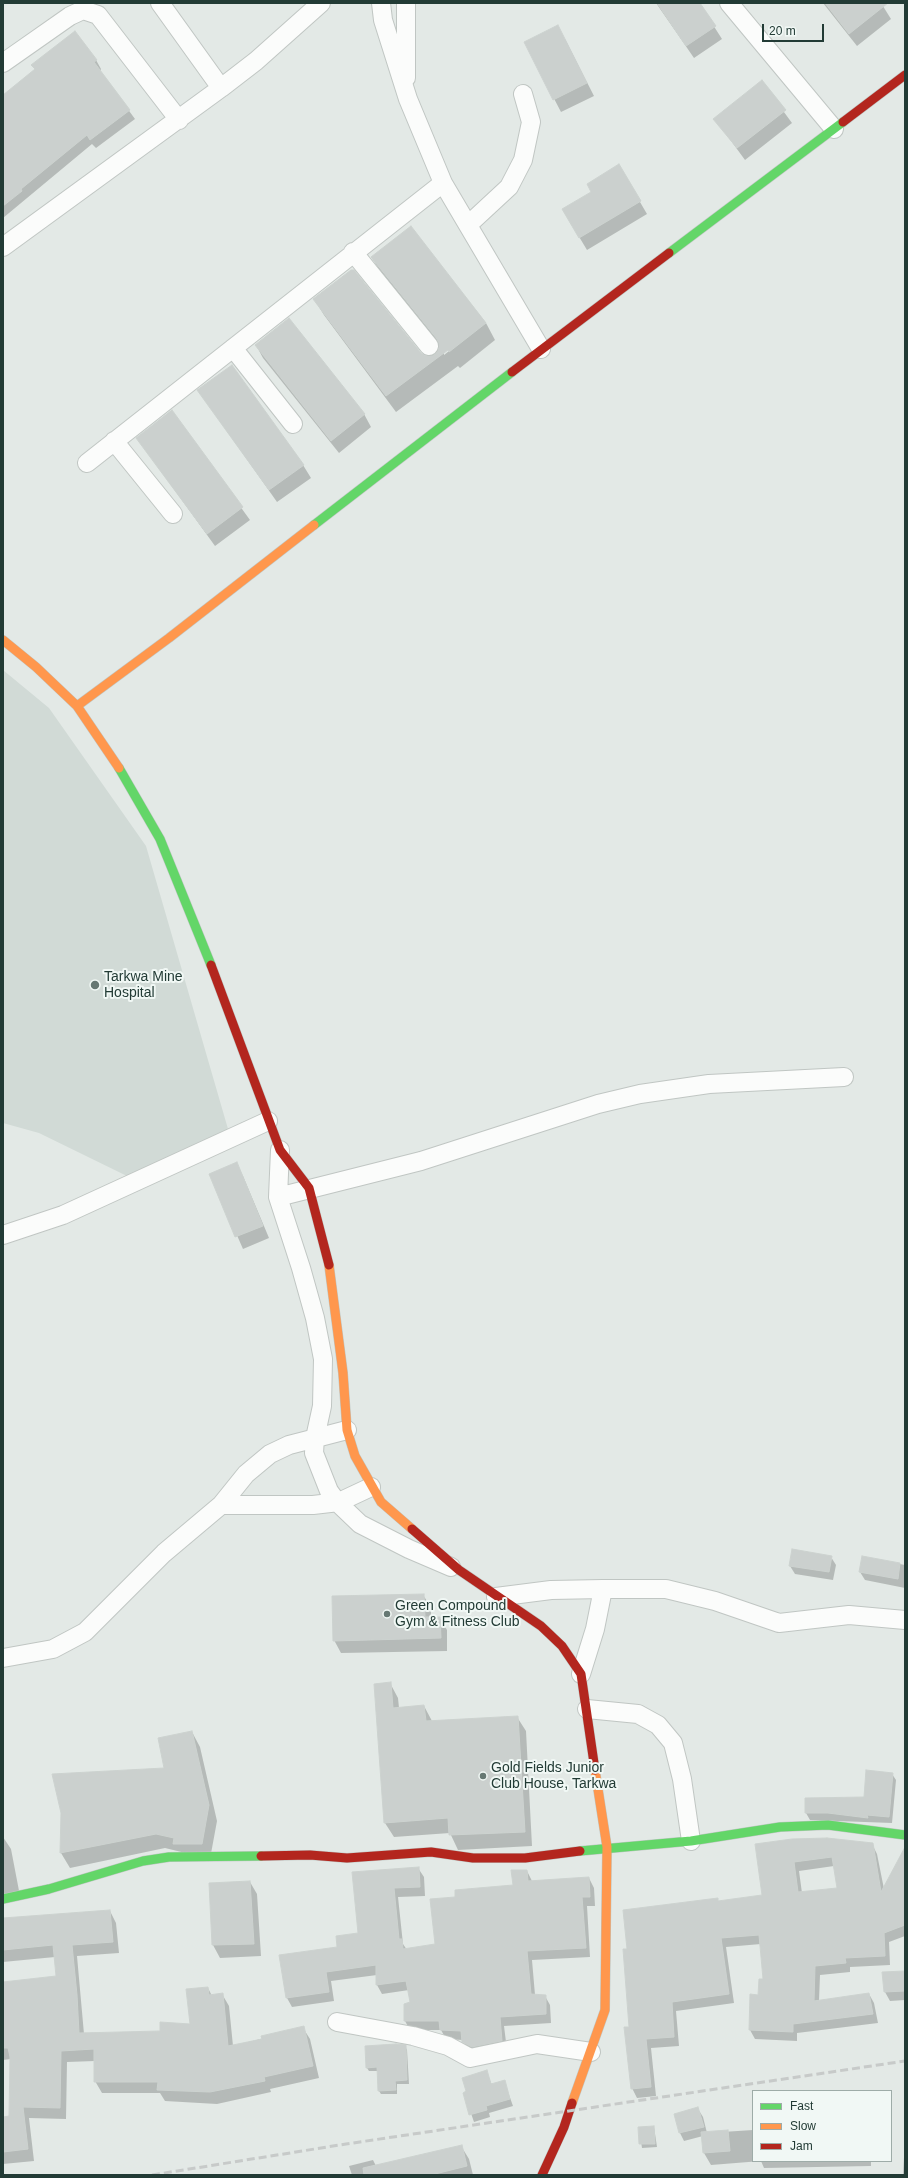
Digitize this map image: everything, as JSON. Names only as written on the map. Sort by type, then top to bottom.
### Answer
[{"type":"street","points":[[160,3],[221,88]]},
{"type":"street","points":[[3,248],[221,88],[256,61],[321,3]]},
{"type":"street","points":[[381,3],[383,20],[405,89],[419,127],[443,182],[541,350]]},
{"type":"street","points":[[405,89],[406,3]]},
{"type":"street","points":[[729,3],[834,129]]},
{"type":"street","points":[[3,63],[70,16],[83,10],[98,15],[179,120]]},
{"type":"street","points":[[78,706],[169,638],[541,350],[905,75]]},
{"type":"street","points":[[468,225],[510,187],[523,160],[532,122],[524,94]]},
{"type":"street","points":[[87,463],[443,182]]},
{"type":"street","points":[[353,252],[428,346]]},
{"type":"street","points":[[233,348],[293,424]]},
{"type":"street","points":[[114,442],[173,514]]},
{"type":"street","points":[[3,640],[36,667],[78,706],[123,775],[160,839],[224,995],[268,1121],[280,1150],[309,1188],[327,1254],[343,1373],[347,1430],[355,1456],[371,1487],[381,1502],[459,1570],[496,1597],[541,1626],[562,1646],[581,1674],[607,1847],[605,2010],[564,2127],[542,2175]]},
{"type":"street","points":[[278,1197],[421,1161],[598,1104],[640,1094],[709,1084],[844,1077]]},
{"type":"street","points":[[3,1235],[63,1215],[268,1121]]},
{"type":"street","points":[[280,1150],[278,1197],[301,1268],[315,1318],[322,1359],[322,1406],[315,1438],[314,1453],[329,1491],[337,1502],[360,1524],[409,1550],[459,1570]]},
{"type":"street","points":[[315,1318],[334,1312]]},
{"type":"street","points":[[3,1658],[53,1649],[85,1632],[164,1552],[221,1504],[246,1474],[270,1454],[289,1445],[347,1430]]},
{"type":"street","points":[[221,1504],[293,1506],[337,1502],[371,1487]]},
{"type":"street","points":[[581,1674],[595,1629],[603,1589]]},
{"type":"street","points":[[496,1597],[551,1590],[666,1589],[714,1601],[779,1623],[849,1615],[905,1620]]},
{"type":"street","points":[[587,1709],[638,1714],[658,1725],[673,1743],[682,1779],[691,1841]]},
{"type":"street","points":[[3,1899],[49,1889],[143,1861],[169,1857],[310,1855],[347,1858],[431,1852],[473,1858],[525,1858],[607,1847],[691,1841],[780,1827],[828,1825],[905,1835]]},
{"type":"street","points":[[337,2022],[413,2036],[448,2046],[470,2058],[537,2044],[591,2052]]},
{"type":"shaded area","name":"Tarkwa Mine Hospital","points":[[3,670],[49,708],[146,846],[228,1129],[129,1177],[39,1133],[3,1123]]},
{"type":"building","points":[[657,3],[700,3],[716,26],[686,46]]},
{"type":"building","points":[[825,3],[888,3],[849,34]]},
{"type":"building","points":[[558,25],[587,83],[553,100],[524,42]]},
{"type":"building","points":[[75,31],[97,60],[94,62],[130,110],[90,140],[87,135],[21,189],[22,191],[3,206],[3,95],[35,69],[31,65]]},
{"type":"building","points":[[762,80],[786,110],[737,148],[713,119]]},
{"type":"building","points":[[619,164],[641,201],[579,238],[562,209],[591,192],[587,184]]},
{"type":"building","points":[[411,226],[486,323],[449,352],[448,350],[386,396],[313,299],[351,270],[354,270],[421,353],[426,356],[435,354],[439,349],[437,339],[371,257]]},
{"type":"building","points":[[289,318],[365,414],[331,441],[255,345]]},
{"type":"building","points":[[232,365],[304,465],[269,490],[197,390]]},
{"type":"building","points":[[172,410],[243,507],[207,534],[136,438]]},
{"type":"building","points":[[237,1162],[263,1226],[235,1237],[209,1174]]},
{"type":"building","points":[[792,1549],[832,1556],[829,1572],[789,1566]]},
{"type":"building","points":[[862,1556],[900,1563],[898,1579],[859,1572]]},
{"type":"building","points":[[424,1594],[425,1617],[440,1617],[441,1638],[333,1641],[332,1596]]},
{"type":"building","points":[[391,1682],[393,1708],[424,1705],[426,1721],[518,1716],[525,1832],[449,1835],[448,1818],[384,1823],[374,1684]]},
{"type":"building","points":[[192,1731],[209,1805],[202,1844],[173,1844],[174,1838],[156,1834],[60,1853],[61,1813],[52,1774],[164,1768],[158,1738]]},
{"type":"building","points":[[866,1770],[893,1773],[889,1817],[867,1815],[868,1818],[828,1813],[805,1813],[805,1798],[864,1797]]},
{"type":"building","points":[[827,1838],[873,1843],[881,1892],[905,1847],[905,1925],[884,1933],[885,1956],[845,1958],[846,1963],[815,1966],[814,2001],[869,1993],[873,2014],[793,2024],[793,2032],[749,2030],[750,1994],[758,1995],[759,1979],[763,1979],[759,1935],[721,1938],[729,1994],[672,2002],[674,2037],[646,2039],[651,2087],[631,2089],[624,2027],[629,2027],[623,1949],[627,1949],[623,1910],[718,1898],[718,1901],[762,1895],[755,1844],[792,1839]],"holes":[[[832,1857],[837,1888],[798,1892],[794,1862]]]},
{"type":"building","points":[[419,1867],[420,1887],[394,1888],[399,1939],[402,1939],[403,1949],[435,1944],[430,1899],[455,1897],[455,1890],[513,1885],[511,1870],[527,1870],[528,1881],[589,1877],[590,1897],[582,1897],[586,1948],[527,1951],[531,1994],[546,1995],[546,2014],[500,2017],[502,2041],[472,2047],[462,2042],[461,2031],[440,2030],[439,2021],[404,2021],[404,2004],[410,2002],[406,1981],[376,1985],[376,1965],[326,1972],[329,1992],[286,1998],[279,1955],[337,1947],[336,1936],[358,1933],[352,1872]]},
{"type":"building","points":[[250,1881],[254,1944],[212,1945],[209,1883]]},
{"type":"building","points":[[110,1910],[113,1942],[72,1945],[79,2033],[160,2031],[160,2022],[190,2024],[186,1989],[208,1987],[209,1995],[223,1993],[228,2046],[262,2039],[261,2036],[304,2026],[313,2066],[264,2077],[265,2081],[210,2092],[157,2090],[158,2082],[94,2082],[94,2049],[61,2051],[60,2108],[23,2107],[28,2149],[3,2152],[3,2117],[9,2116],[10,2057],[8,2048],[3,2048],[3,1982],[56,1976],[53,1945],[3,1950],[3,1918]]},
{"type":"building","points":[[905,1971],[905,1991],[884,1992],[882,1972]]},
{"type":"building","points":[[396,2044],[406,2045],[407,2080],[395,2081],[396,2090],[378,2091],[377,2067],[366,2068],[365,2046]]},
{"type":"building","points":[[487,2070],[491,2084],[505,2080],[510,2099],[486,2106],[487,2110],[469,2115],[463,2093],[466,2091],[462,2078]]},
{"type":"building","points":[[698,2107],[704,2127],[679,2133],[674,2114]]},
{"type":"building","points":[[654,2126],[655,2144],[639,2144],[638,2127]]},
{"type":"building","points":[[728,2130],[730,2151],[703,2153],[701,2132]]},
{"type":"building","points":[[462,2145],[467,2166],[431,2175],[364,2175],[363,2168]]},
{"type":"railway","points":[[152,2175],[346,2144],[905,2061]]},
{"type":"traffic: fast","points":[[669,253],[843,122]]},
{"type":"traffic: fast","points":[[314,525],[512,372]]},
{"type":"traffic: fast","points":[[119,768],[160,839],[211,965]]},
{"type":"traffic: fast","points":[[580,1851],[691,1841],[780,1827],[828,1825],[905,1835]]},
{"type":"traffic: fast","points":[[3,1899],[49,1889],[143,1861],[169,1857],[261,1856]]},
{"type":"traffic: slow","points":[[77,706],[169,638],[314,525]]},
{"type":"traffic: slow","points":[[3,640],[36,667],[77,706],[119,768]]},
{"type":"traffic: slow","points":[[329,1265],[343,1373],[347,1430],[355,1456],[381,1502],[412,1529]]},
{"type":"traffic: slow","points":[[572,2103],[605,2010],[607,1847],[595,1770]]},
{"type":"traffic: jam","points":[[843,122],[905,75]]},
{"type":"traffic: jam","points":[[512,372],[669,253]]},
{"type":"traffic: jam","points":[[211,965],[280,1150],[309,1188],[329,1265]]},
{"type":"traffic: jam","points":[[412,1529],[459,1570],[541,1626],[562,1646],[581,1674],[595,1770]]},
{"type":"traffic: jam","points":[[261,1856],[310,1855],[347,1858],[431,1852],[473,1858],[525,1858],[580,1851]]},
{"type":"traffic: jam","points":[[542,2175],[564,2127],[572,2103]]},
{"type":"place","name":"Tarkwa Mine Hospital","points":[[95,985]]},
{"type":"place","name":"Green Compound Gym & Fitness Club","points":[[387,1614]]},
{"type":"place","name":"Gold Fields Junior Club House, Tarkwa","points":[[483,1776]]}]
